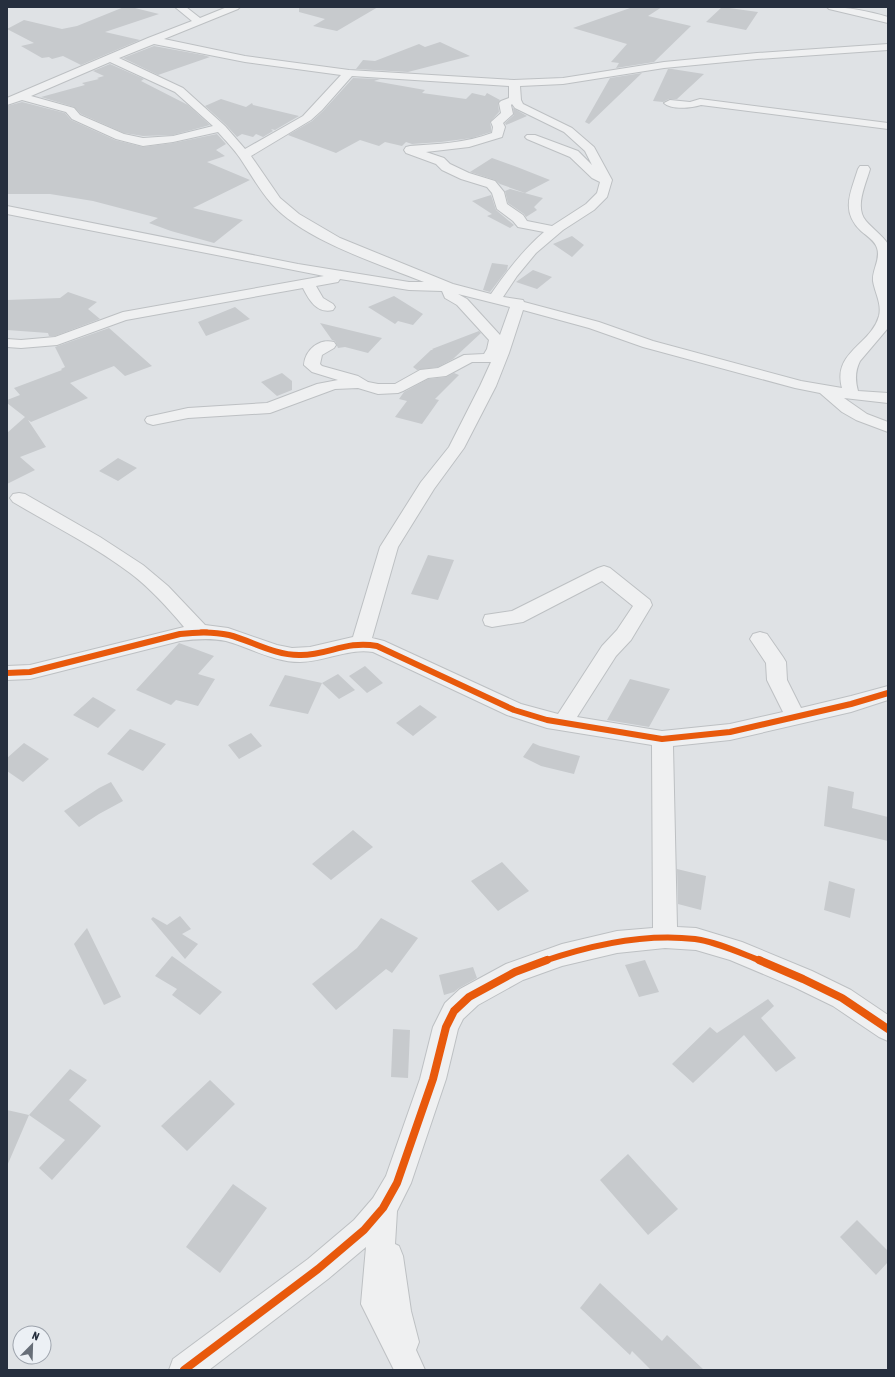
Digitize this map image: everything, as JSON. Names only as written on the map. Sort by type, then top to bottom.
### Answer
[{"type":"street","points":[[180,7],[198,22]]},
{"type":"street","points":[[7,102],[152,40],[235,7]]},
{"type":"street","points":[[832,7],[888,20]]},
{"type":"street","points":[[152,40],[245,59],[349,74],[514,83],[563,81],[664,65],[888,47]]},
{"type":"street","points":[[110,58],[179,90],[222,128],[244,155],[257,176],[276,201],[294,217],[335,241],[448,287],[518,303],[594,325],[648,344],[826,391],[883,398],[888,412]]},
{"type":"street","points":[[244,155],[306,118],[318,108],[349,74]]},
{"type":"street","points":[[495,298],[512,273],[531,250],[554,230],[590,207],[603,194],[606,180],[590,149],[568,130],[519,106],[515,100],[514,83]]},
{"type":"street","points":[[22,96],[70,110],[76,116],[120,137],[143,142],[173,139],[222,128]]},
{"type":"street","points":[[515,100],[505,103],[507,114],[497,122],[499,127],[498,135],[479,142],[447,147],[410,150],[440,161],[457,173],[491,184],[498,192],[501,206],[518,218],[523,224],[554,230]]},
{"type":"street","points":[[670,104],[691,105],[700,102],[888,126]]},
{"type":"street","points":[[531,137],[574,154],[596,175],[606,180]]},
{"type":"street","points":[[852,395],[847,375],[849,368],[883,323],[887,311],[880,276],[886,253],[882,244],[859,221],[855,212],[855,205],[864,169]]},
{"type":"street","points":[[7,210],[298,268],[409,286],[448,287]]},
{"type":"street","points":[[7,343],[21,344],[57,341],[123,316],[241,294],[350,277]]},
{"type":"street","points":[[307,284],[317,301],[328,307]]},
{"type":"street","points":[[329,344],[318,350],[312,356],[312,365],[317,369],[353,379],[364,385],[378,389],[398,388],[424,373],[441,373],[469,358],[488,358],[494,349],[496,339],[462,302],[450,295],[448,287]]},
{"type":"street","points":[[361,644],[389,547],[427,486],[456,448],[485,393],[502,353],[518,303]]},
{"type":"street","points":[[153,420],[188,413],[270,408],[322,387],[335,384],[364,385]]},
{"type":"street","points":[[826,391],[851,412],[865,420],[888,427]]},
{"type":"street","points":[[19,498],[95,542],[137,569],[169,597],[199,631]]},
{"type":"street","points":[[492,620],[516,617],[604,572],[643,605],[624,635],[609,651],[563,723]]},
{"type":"street","points":[[7,672],[30,672],[180,634],[199,631],[220,633],[261,647],[292,655],[306,656],[361,644],[377,646],[514,710],[547,720],[662,739],[730,732],[851,704],[888,693]]},
{"type":"street","points":[[760,638],[776,662],[777,680],[796,717]]},
{"type":"street","points":[[662,739],[665,937]]},
{"type":"street","points":[[184,1370],[318,1269],[364,1230],[384,1208],[397,1183],[433,1079],[446,1027],[454,1011],[469,997],[515,972],[555,958],[616,942],[665,937],[696,939],[734,950],[842,998],[888,1029]]},
{"type":"street","points":[[384,1208],[376,1304],[410,1370]]},
{"type":"street","points":[[384,1208],[391,1282],[396,1310],[400,1331],[414,1370]]},
{"type":"building","points":[[124,7],[131,7],[159,14],[105,32],[140,40],[81,65],[63,56],[52,59],[49,57],[42,58],[21,46],[34,43],[7,29],[24,20],[62,29],[77,26]]},
{"type":"building","points":[[299,7],[378,7],[337,31],[313,26],[325,19],[299,12]]},
{"type":"building","points":[[633,7],[662,7],[648,16],[691,26],[654,62],[616,68],[619,63],[611,62],[627,44],[573,28]]},
{"type":"building","points":[[722,7],[758,12],[746,30],[706,22]]},
{"type":"building","points":[[440,42],[470,56],[408,72],[356,69],[363,60],[375,61],[419,44],[425,47]]},
{"type":"building","points":[[154,46],[210,57],[158,75],[123,58]]},
{"type":"building","points":[[110,64],[144,79],[141,81],[188,105],[210,125],[173,135],[143,136],[124,133],[81,114],[74,107],[41,97],[85,85],[82,83],[99,79],[97,78],[104,76],[93,71]]},
{"type":"building","points":[[668,69],[704,74],[677,99],[669,99],[663,102],[653,101]]},
{"type":"building","points":[[642,73],[589,124],[585,122],[610,78]]},
{"type":"building","points":[[353,78],[380,79],[374,81],[425,90],[422,93],[466,99],[472,93],[485,96],[487,93],[500,100],[498,103],[499,112],[490,122],[491,132],[472,138],[441,142],[412,144],[406,142],[402,146],[385,142],[379,146],[360,140],[336,153],[288,135],[312,121]]},
{"type":"building","points":[[221,99],[246,107],[252,103],[253,105],[299,116],[275,130],[271,129],[273,131],[263,137],[256,134],[253,137],[242,134],[237,137],[205,106]]},
{"type":"building","points":[[22,102],[65,113],[71,120],[115,140],[143,147],[173,143],[217,134],[226,144],[216,150],[225,156],[207,162],[250,180],[193,208],[243,220],[214,243],[149,223],[158,218],[93,201],[50,194],[7,194],[7,106]]},
{"type":"building","points":[[513,108],[527,116],[506,125],[505,123],[514,115]]},
{"type":"building","points":[[492,158],[550,180],[525,193],[500,184],[495,180],[470,172]]},
{"type":"building","points":[[510,189],[543,198],[534,207],[537,210],[526,217],[508,203],[505,191]]},
{"type":"building","points":[[491,195],[496,210],[514,225],[510,228],[487,216],[492,214],[472,201]]},
{"type":"building","points":[[572,236],[584,245],[572,257],[553,244]]},
{"type":"building","points":[[492,263],[508,265],[507,270],[490,292],[483,290]]},
{"type":"building","points":[[533,270],[552,277],[537,289],[516,282]]},
{"type":"building","points":[[68,292],[97,302],[88,309],[100,319],[55,336],[49,336],[48,333],[7,330],[7,300],[60,298]]},
{"type":"building","points":[[394,296],[423,314],[413,325],[398,321],[395,324],[368,307]]},
{"type":"building","points":[[235,307],[250,319],[206,336],[198,322]]},
{"type":"building","points":[[320,323],[382,338],[368,353],[345,347],[338,348],[335,341],[332,340]]},
{"type":"building","points":[[109,328],[152,366],[125,376],[114,366],[70,383],[88,398],[31,422],[28,420],[46,447],[20,457],[35,470],[7,484],[7,433],[25,417],[7,403],[7,400],[20,395],[14,388],[62,370],[61,369],[65,367],[55,347]]},
{"type":"building","points":[[479,331],[481,333],[453,359],[438,367],[417,370],[413,367],[431,350],[433,350],[432,349]]},
{"type":"building","points":[[282,373],[292,381],[292,390],[277,396],[261,382]]},
{"type":"building","points":[[454,373],[459,375],[435,399],[439,400],[422,424],[395,417],[407,401],[399,399],[404,392],[428,379],[446,377]]},
{"type":"building","points":[[118,458],[137,468],[118,481],[99,471]]},
{"type":"building","points":[[428,555],[454,560],[438,600],[411,594]]},
{"type":"building","points":[[179,643],[214,656],[198,674],[215,679],[198,706],[176,700],[171,705],[136,690]]},
{"type":"building","points":[[365,666],[383,683],[367,693],[349,676]]},
{"type":"building","points":[[338,674],[355,690],[339,699],[322,683]]},
{"type":"building","points":[[285,675],[322,683],[308,714],[269,706]]},
{"type":"building","points":[[630,679],[670,689],[649,727],[607,720]]},
{"type":"building","points":[[93,697],[116,710],[98,728],[73,715]]},
{"type":"building","points":[[420,705],[437,717],[413,736],[396,723]]},
{"type":"building","points":[[130,729],[166,744],[143,771],[107,754]]},
{"type":"building","points":[[251,733],[262,746],[239,759],[228,745]]},
{"type":"building","points":[[24,743],[49,759],[23,782],[7,771],[7,758]]},
{"type":"building","points":[[533,743],[580,756],[574,774],[541,766],[523,757]]},
{"type":"building","points":[[111,782],[123,801],[79,827],[64,811],[99,788]]},
{"type":"building","points":[[828,786],[854,792],[852,808],[888,817],[888,841],[824,826]]},
{"type":"building","points":[[353,830],[373,847],[331,880],[312,864]]},
{"type":"building","points":[[502,862],[529,891],[498,911],[471,881]]},
{"type":"building","points":[[677,869],[706,876],[701,910],[678,904]]},
{"type":"building","points":[[829,881],[855,889],[850,918],[824,910]]},
{"type":"building","points":[[180,916],[191,929],[182,934],[198,944],[185,959],[151,919],[153,917],[167,925]]},
{"type":"building","points":[[381,918],[418,938],[392,973],[386,969],[336,1010],[312,984],[357,948]]},
{"type":"building","points":[[87,928],[121,997],[104,1005],[74,944]]},
{"type":"building","points":[[172,956],[222,992],[200,1015],[172,995],[177,989],[155,976]]},
{"type":"building","points":[[645,960],[659,992],[639,997],[625,965]]},
{"type":"building","points":[[473,967],[477,978],[454,992],[444,995],[439,975]]},
{"type":"building","points":[[768,999],[774,1006],[761,1018],[796,1058],[776,1072],[744,1035],[693,1083],[672,1064],[710,1027],[717,1033]]},
{"type":"building","points":[[393,1029],[410,1030],[408,1078],[391,1077]]},
{"type":"building","points":[[70,1069],[87,1080],[69,1100],[101,1126],[52,1180],[39,1168],[65,1140],[29,1115]]},
{"type":"building","points":[[210,1080],[235,1104],[187,1151],[161,1126]]},
{"type":"building","points":[[7,1110],[29,1115],[7,1166]]},
{"type":"building","points":[[628,1154],[678,1209],[648,1235],[600,1180]]},
{"type":"building","points":[[233,1184],[267,1208],[220,1273],[186,1247]]},
{"type":"building","points":[[857,1220],[888,1251],[888,1262],[876,1275],[840,1237]]},
{"type":"building","points":[[600,1283],[662,1341],[667,1335],[704,1370],[651,1370],[632,1351],[630,1355],[580,1308]]},
{"type":"cycle path","points":[[7,673],[30,672],[180,634],[195,632],[214,632],[228,635],[273,651],[292,655],[319,653],[353,644],[366,644],[377,646],[514,710],[547,720],[662,739],[730,732],[851,704],[888,693]]},
{"type":"cycle path","points":[[184,1370],[318,1269],[364,1230],[383,1208],[397,1183],[433,1079],[446,1027],[454,1011],[469,997],[515,972],[562,955],[617,942],[665,937],[696,939],[734,950],[803,979],[842,998],[888,1029]]}]
